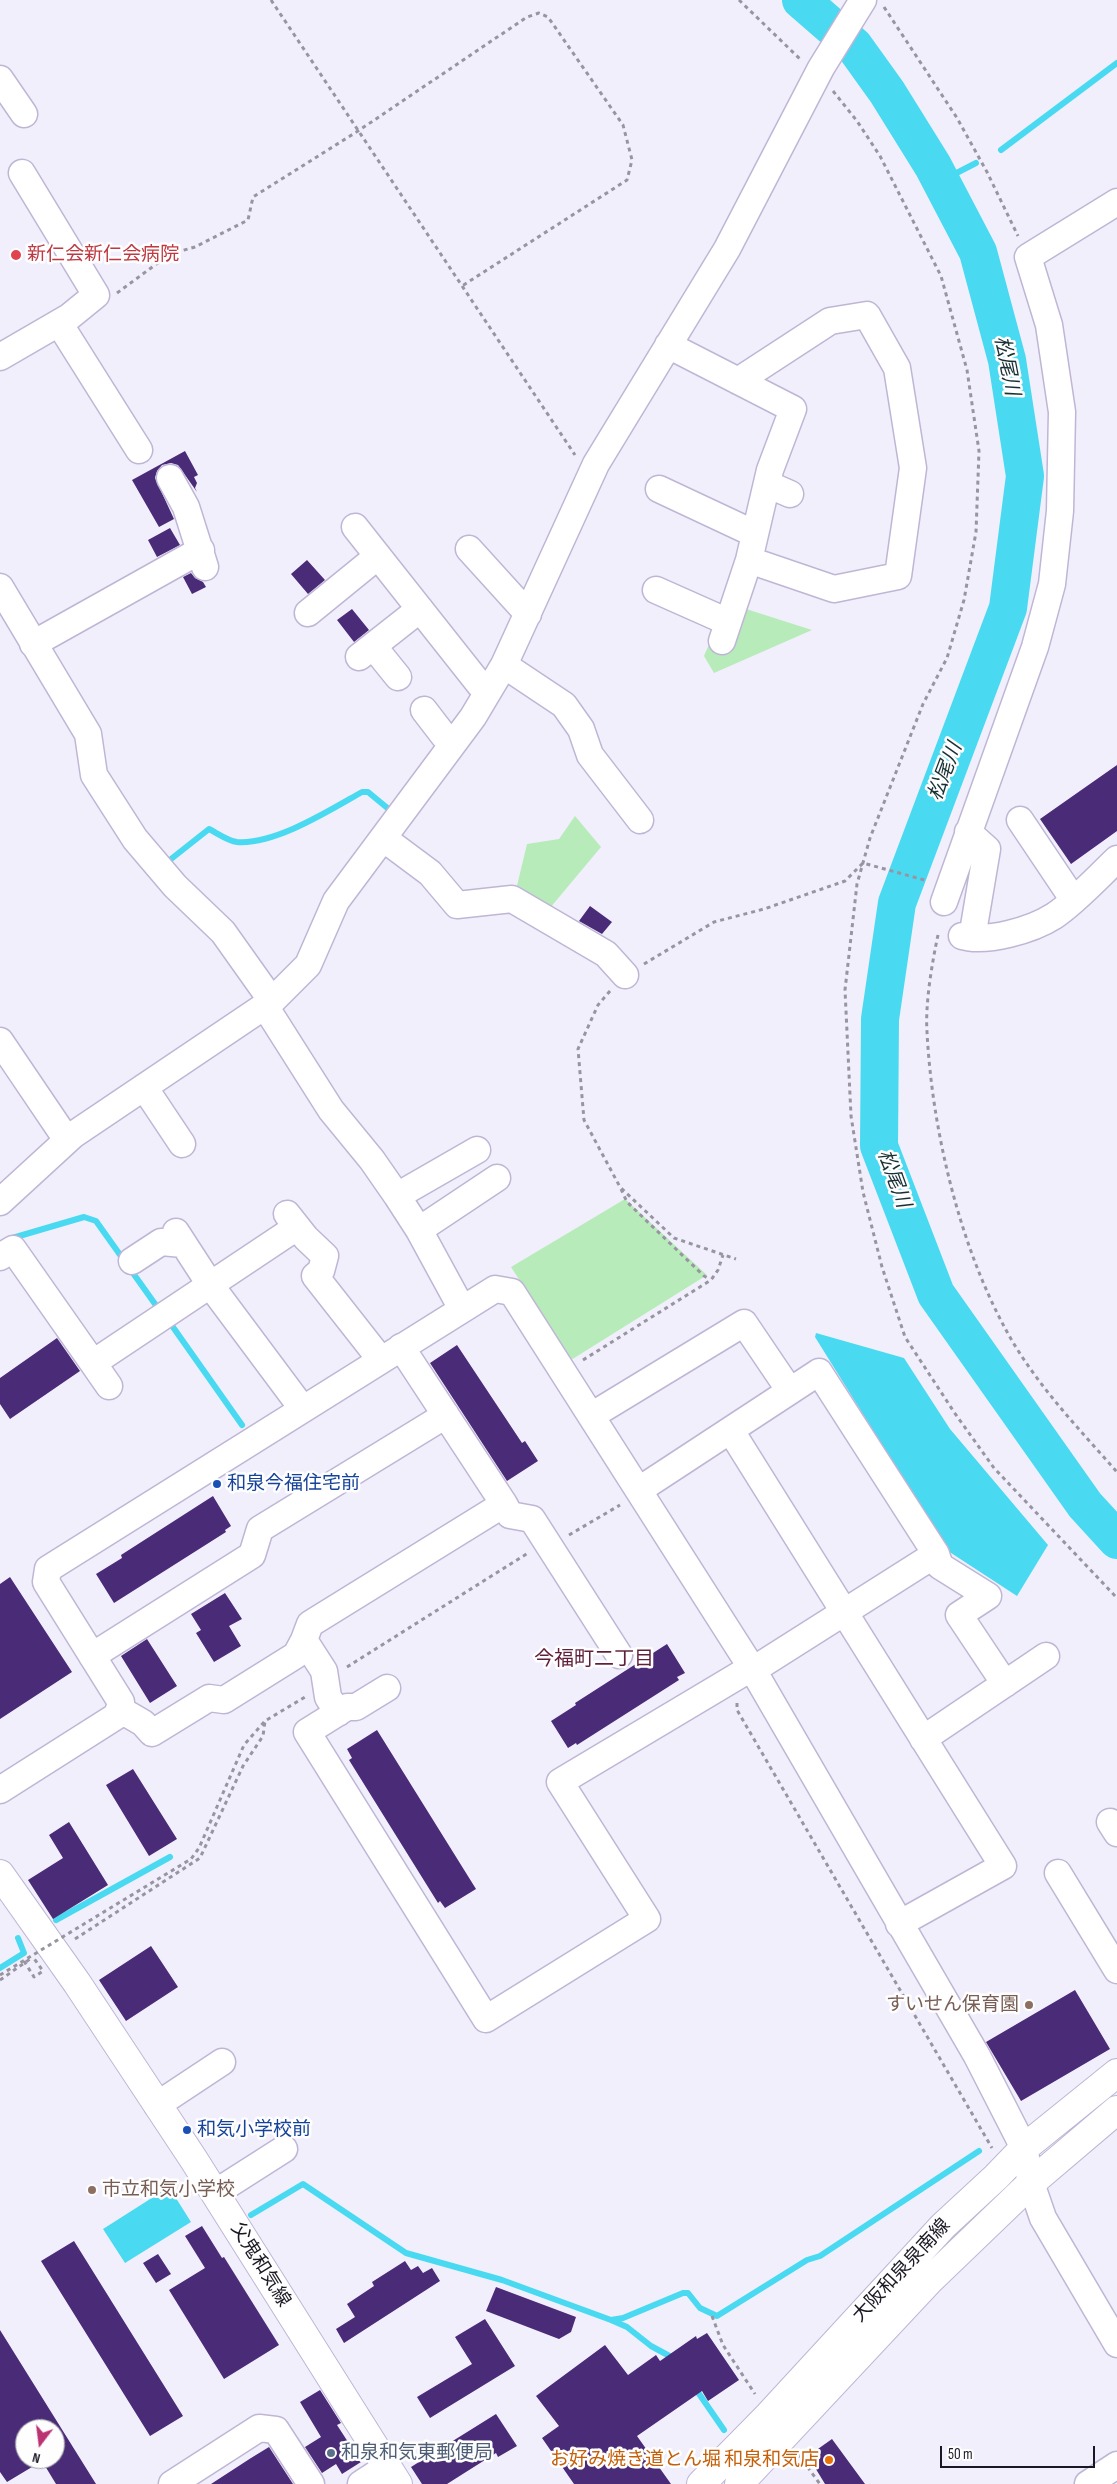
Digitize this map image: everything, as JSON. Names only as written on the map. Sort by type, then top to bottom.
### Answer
[{"type":"main road","name":"父鬼和気線","points":[[0,1874],[43,1954],[157,2105],[215,2193],[393,2476]]},
{"type":"main road","name":"大阪和泉泉南線","points":[[702,2484],[769,2415],[943,2226],[1024,2148],[1117,2073]]},
{"type":"main road","name":"大阪和泉泉南線","points":[[738,2484],[929,2281],[1031,2183],[1116,2112]]},
{"type":"street","points":[[0,1202],[67,1140],[268,1004],[308,965],[336,901],[472,717],[504,665],[596,464],[728,249],[819,72],[873,2]]},
{"type":"street","points":[[8,78],[24,114]]},
{"type":"street","points":[[0,358],[59,323],[96,295],[68,268],[31,208],[22,173]]},
{"type":"street","points":[[947,894],[1036,647],[1052,584],[1060,511],[1062,412],[1048,325],[1028,257],[1117,202]]},
{"type":"street","points":[[738,381],[830,321],[867,315],[897,368],[913,468],[898,576],[834,589],[749,560]]},
{"type":"street","points":[[59,323],[107,419],[139,450]]},
{"type":"street","points":[[656,590],[725,631],[749,560],[755,534],[779,489],[793,409],[668,345]]},
{"type":"street","points":[[33,644],[118,606],[203,559],[186,507],[170,478]]},
{"type":"street","points":[[659,489],[755,534]]},
{"type":"street","points":[[355,527],[480,686],[488,690]]},
{"type":"street","points":[[469,549],[528,614]]},
{"type":"street","points":[[308,613],[335,579],[378,556]]},
{"type":"street","points":[[0,587],[88,734],[94,775],[135,839],[175,886],[223,932],[331,1110],[372,1160],[419,1230],[462,1309]]},
{"type":"street","points":[[398,677],[366,651],[420,609]]},
{"type":"street","points":[[504,665],[564,706],[581,729],[593,737],[590,755],[638,805]]},
{"type":"street","points":[[424,710],[444,736],[452,742]]},
{"type":"street","points":[[1020,820],[1073,899]]},
{"type":"street","points":[[968,832],[987,849],[967,937],[991,938],[1027,928],[1054,916],[1117,860]]},
{"type":"street","points":[[383,838],[430,873],[457,905],[512,899],[606,954],[625,975]]},
{"type":"street","points":[[0,1041],[67,1140]]},
{"type":"street","points":[[144,1088],[182,1144]]},
{"type":"street","points":[[397,1196],[476,1150]]},
{"type":"street","points":[[419,1230],[497,1178]]},
{"type":"street","points":[[93,1363],[211,1286],[292,1220],[332,1248],[325,1256],[321,1271],[315,1276],[391,1354],[446,1415],[510,1515],[532,1519],[619,1655]]},
{"type":"street","points":[[140,1248],[180,1238],[211,1286],[302,1408]]},
{"type":"street","points":[[0,1257],[13,1249],[109,1386]]},
{"type":"street","points":[[0,1790],[118,1715],[121,1702],[46,1582],[48,1569],[302,1408],[495,1289],[512,1292],[591,1416],[625,1497],[742,1675],[899,1924],[976,2056],[1024,2148],[1031,2183],[1044,2218],[1117,2344]]},
{"type":"street","points":[[591,1416],[744,1323],[790,1391]]},
{"type":"street","points":[[625,1497],[819,1372],[936,1554],[940,1566],[988,1596],[959,1616],[1005,1684]]},
{"type":"street","points":[[92,1656],[252,1555],[260,1529],[446,1415]]},
{"type":"street","points":[[730,1431],[1003,1866],[899,1924]]},
{"type":"street","points":[[119,1709],[143,1723],[152,1732],[208,1698],[224,1700],[296,1654],[310,1624],[504,1504]]},
{"type":"street","points":[[387,1688],[356,1707],[347,1707],[307,1732],[486,2019],[648,1919],[560,1782],[742,1675],[936,1554]]},
{"type":"street","points":[[304,1640],[324,1671],[328,1697],[338,1713]]},
{"type":"street","points":[[923,1738],[1046,1656]]},
{"type":"street","points":[[1059,1888],[1106,1965]]},
{"type":"street","points":[[157,2105],[222,2062]]},
{"type":"street","points":[[215,2193],[284,2149]]},
{"type":"street","points":[[172,2484],[259,2428],[276,2430],[311,2484]]},
{"type":"street","points":[[1088,2484],[1117,2465]]},
{"type":"street","points":[[361,2484],[393,2476]]},
{"type":"path","points":[[271,0],[573,454],[596,464]]},
{"type":"path","points":[[738,0],[819,72],[857,121],[880,156],[941,276],[967,370],[979,451],[976,532],[964,600],[947,658],[923,704],[870,838],[857,884],[845,990],[851,1116],[863,1192],[882,1267],[905,1337],[954,1412],[994,1468],[1117,1598]]},
{"type":"path","points":[[873,2],[957,118],[987,172],[1028,257]]},
{"type":"path","points":[[114,296],[170,254],[195,247],[248,220],[253,197],[358,131],[527,17],[539,13],[548,17],[623,125],[632,160],[627,180],[462,286]]},
{"type":"path","points":[[863,864],[947,894],[934,957],[926,1031],[939,1138],[955,1200],[979,1270],[1006,1330],[1072,1422],[1117,1472]]},
{"type":"path","points":[[711,1280],[704,1276],[627,1202],[584,1120],[578,1049],[598,1005],[625,975],[714,922],[764,909],[844,881],[863,864]]},
{"type":"path","points":[[620,1187],[674,1238],[736,1259]]},
{"type":"path","points":[[576,1364],[711,1280],[718,1270],[723,1255]]},
{"type":"path","points":[[625,1497],[626,1513]]},
{"type":"path","points":[[0,1975],[191,1859],[199,1848],[244,1745],[265,1721],[538,1547],[550,1547],[625,1497]]},
{"type":"path","points":[[742,1675],[737,1690],[737,1710],[997,2156]]},
{"type":"path","points":[[0,1980],[200,1858],[243,1766],[263,1736],[265,1721]]},
{"type":"path","points":[[24,1961],[34,1977],[43,1971],[43,1954]]},
{"type":"path","points":[[712,2316],[723,2345],[769,2415]]},
{"type":"green space","points":[[743,608],[812,630],[714,673],[704,656],[710,642]]},
{"type":"green space","points":[[575,816],[601,847],[545,914],[515,894],[527,844],[559,839]]},
{"type":"green space","points":[[625,1199],[707,1275],[571,1360],[511,1267]]},
{"type":"water","points":[[816,1333],[904,1358],[950,1429],[1048,1545],[1017,1596],[948,1551],[815,1337]]},
{"type":"water","points":[[169,2187],[191,2222],[125,2263],[103,2229]]},
{"type":"building","points":[[185,451],[198,475],[194,477],[197,483],[195,488],[197,492],[178,465],[171,463],[162,465],[157,471],[155,478],[174,519],[159,527],[132,480]]},
{"type":"building","points":[[170,528],[180,545],[157,557],[148,540]]},
{"type":"building","points":[[307,560],[325,580],[308,594],[291,574]]},
{"type":"building","points":[[191,573],[195,578],[203,582],[206,587],[192,594],[183,577]]},
{"type":"building","points":[[352,609],[369,630],[354,642],[337,620]]},
{"type":"building","points":[[1117,765],[1117,831],[1071,864],[1040,819]]},
{"type":"building","points":[[590,906],[612,922],[602,934],[579,921]]},
{"type":"building","points":[[57,1338],[80,1371],[10,1419],[0,1404],[0,1378]]},
{"type":"building","points":[[457,1345],[522,1443],[525,1441],[538,1461],[507,1481],[430,1363]]},
{"type":"building","points":[[213,1496],[231,1526],[225,1530],[226,1532],[114,1603],[96,1574],[122,1558],[121,1555]]},
{"type":"building","points":[[10,1577],[72,1672],[0,1719],[0,1584]]},
{"type":"building","points":[[225,1593],[242,1619],[229,1626],[241,1646],[214,1662],[196,1633],[201,1630],[191,1614]]},
{"type":"building","points":[[147,1639],[177,1686],[150,1703],[121,1656]]},
{"type":"building","points":[[667,1644],[685,1673],[677,1677],[679,1680],[577,1745],[576,1743],[568,1748],[551,1721],[576,1705],[575,1703]]},
{"type":"building","points":[[377,1730],[476,1889],[445,1908],[440,1901],[438,1903],[349,1760],[352,1758],[347,1749]]},
{"type":"building","points":[[133,1769],[177,1839],[149,1856],[106,1785]]},
{"type":"building","points":[[69,1822],[108,1885],[53,1919],[28,1880],[63,1858],[49,1835]]},
{"type":"building","points":[[151,1946],[178,1987],[126,2021],[99,1980]]},
{"type":"building","points":[[1075,1990],[1110,2049],[1021,2101],[986,2042]]},
{"type":"building","points":[[202,2226],[222,2258],[224,2257],[279,2345],[224,2379],[169,2290],[205,2268],[185,2236]]},
{"type":"building","points":[[74,2241],[183,2416],[150,2436],[41,2261]]},
{"type":"building","points":[[158,2254],[171,2274],[156,2283],[143,2263]]},
{"type":"building","points":[[405,2261],[411,2270],[418,2266],[423,2273],[432,2268],[440,2281],[344,2343],[336,2329],[355,2317],[347,2304],[374,2286],[372,2282]]},
{"type":"building","points":[[496,2287],[576,2317],[571,2332],[559,2339],[486,2311]]},
{"type":"building","points":[[485,2319],[515,2366],[430,2418],[417,2397],[472,2364],[455,2337]]},
{"type":"building","points":[[0,2330],[55,2419],[15,2419],[15,2469],[29,2469],[7,2482],[0,2472]]},
{"type":"building","points":[[707,2333],[739,2380],[708,2401],[702,2391],[637,2436],[671,2484],[574,2484],[542,2438],[559,2426],[536,2396],[605,2345],[628,2375],[656,2355],[660,2361],[696,2336],[697,2339]]},
{"type":"building","points":[[320,2390],[341,2423],[337,2425],[361,2462],[342,2474],[336,2464],[322,2473],[305,2447],[321,2437],[300,2402]]},
{"type":"building","points":[[496,2414],[517,2446],[498,2457],[496,2453],[447,2484],[422,2484],[411,2467]]},
{"type":"building","points":[[65,2434],[96,2484],[56,2484],[47,2469],[65,2469]]},
{"type":"building","name":"お好み焼き道とん堀 和泉和気店","points":[[832,2439],[865,2484],[825,2484],[808,2456]]},
{"type":"building","points":[[269,2447],[293,2484],[211,2484],[251,2458]]},
{"type":"waterway","name":"松尾川","points":[[801,0],[854,46],[887,92],[933,166],[978,252],[1007,360],[1025,476],[1008,608],[897,903],[880,1019],[879,1146],[936,1294],[1085,1505],[1117,1540]]},
{"type":"waterway","points":[[1001,150],[1117,63]]},
{"type":"waterway","points":[[941,181],[976,163]]},
{"type":"waterway","points":[[166,863],[209,829],[226,839],[237,842],[268,838],[302,825],[362,792],[368,792],[391,811]]},
{"type":"waterway","points":[[9,1239],[84,1217],[96,1221],[160,1311]]},
{"type":"waterway","points":[[168,1320],[242,1425]]},
{"type":"waterway","points":[[56,1920],[170,1857]]},
{"type":"waterway","points":[[0,1968],[24,1953],[18,1938]]},
{"type":"waterway","points":[[611,2320],[623,2318],[683,2293],[688,2293],[700,2308],[717,2316],[807,2260],[820,2256],[979,2151]]},
{"type":"waterway","points":[[251,2215],[303,2184],[406,2253],[502,2280],[611,2320],[627,2327],[651,2346],[675,2359]]},
{"type":"waterway","points":[[695,2388],[724,2430]]},
{"type":"place","name":"新仁会新仁会病院","points":[[16,255]]},
{"type":"place","name":"和泉今福住宅前","points":[[217,1484]]},
{"type":"place","name":"すいせん保育園","points":[[1029,2005]]},
{"type":"place","name":"和気小学校前","points":[[187,2130]]},
{"type":"place","name":"市立和気小学校","points":[[92,2190]]},
{"type":"place","name":"和泉和気東郵便局","points":[[331,2453]]},
{"type":"place","name":"お好み焼き道とん堀 和泉和気店","points":[[829,2460]]},
{"type":"district","name":"今福町二丁目","points":[[594,1660]]}]
